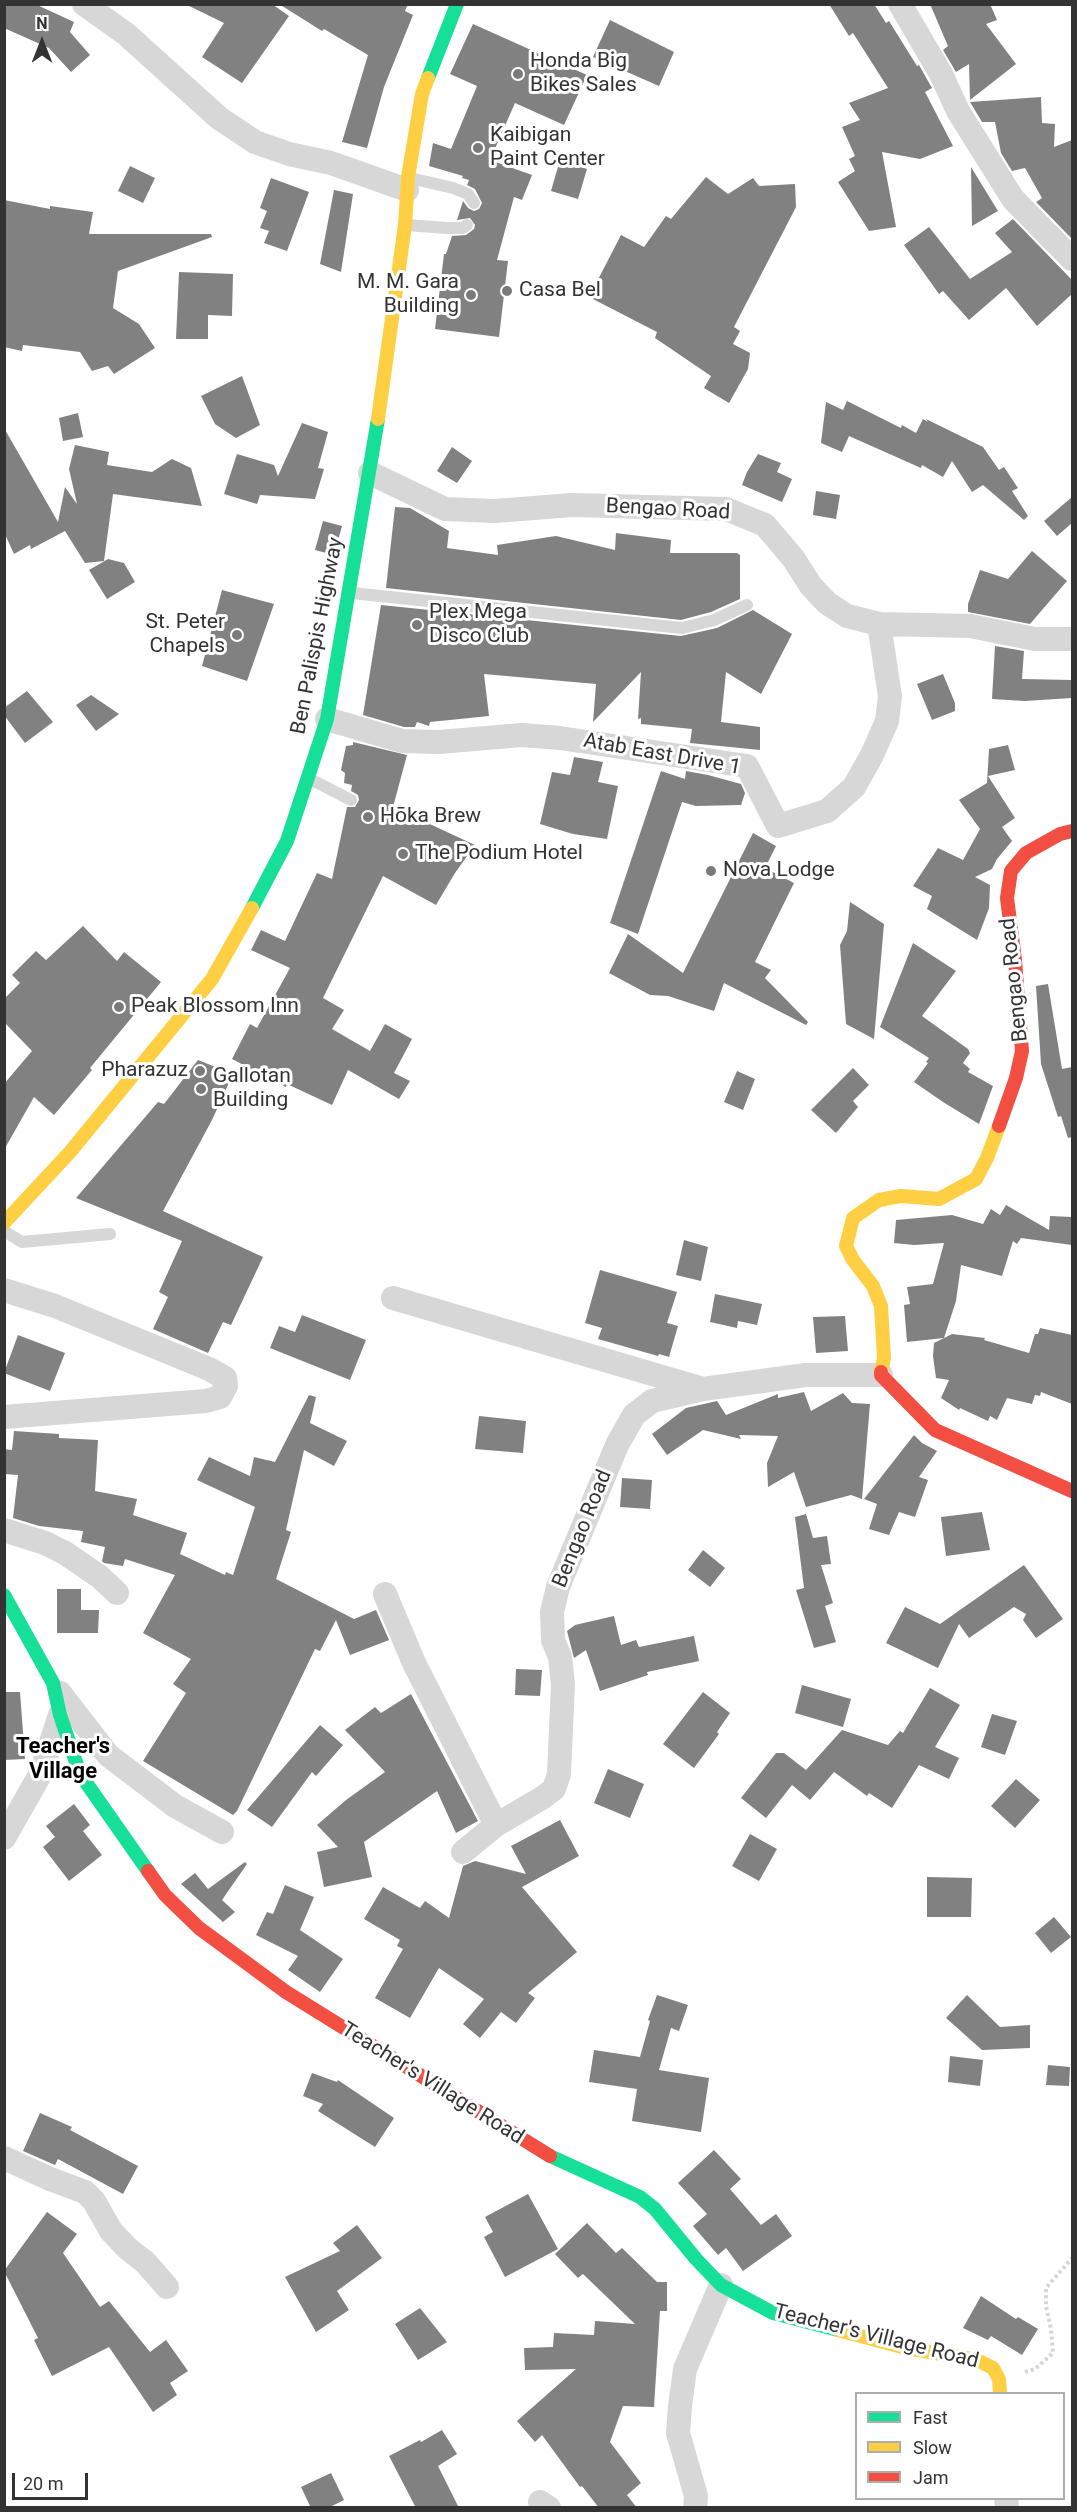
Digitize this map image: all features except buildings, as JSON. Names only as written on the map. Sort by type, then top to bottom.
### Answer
[{"type":"street","points":[[84,4],[126,34],[219,118],[255,142],[290,154],[408,184]]},
{"type":"street","name":"Ben Palispis Highway","points":[[4,1223],[70,1152],[212,979],[287,841],[327,720],[370,473],[422,94],[457,4]]},
{"type":"street","points":[[900,4],[941,74],[958,111],[1013,199],[1072,259]]},
{"type":"street","name":"Bengao Road","points":[[370,473],[445,509],[495,511],[572,505],[726,509],[765,525],[794,558],[811,586],[827,603],[847,616],[879,624],[970,626],[1035,639],[1072,639]]},
{"type":"street","name":"Atab East Drive 1","points":[[327,720],[402,741],[439,742],[522,735],[591,742],[747,766],[777,826],[827,811],[854,787],[872,755],[888,721],[890,696],[879,624]]},
{"type":"street","name":"Bengao Road","points":[[463,1852],[496,1825],[554,1789],[559,1774],[563,1684],[560,1658],[553,1640],[552,1612],[558,1587],[617,1445],[634,1415],[652,1401],[703,1389],[806,1375],[881,1375],[884,1358],[881,1306],[873,1287],[853,1260],[846,1246],[853,1218],[879,1200],[901,1196],[939,1199],[976,1179],[991,1148],[1016,1078],[1022,1051],[1017,972],[1007,898],[1011,871],[1026,853],[1060,834],[1072,831]]},
{"type":"street","points":[[4,1290],[55,1306],[209,1369],[225,1378],[226,1386],[220,1397],[206,1401],[4,1417]]},
{"type":"street","points":[[393,1298],[703,1389]]},
{"type":"street","points":[[881,1375],[935,1430],[1072,1491]]},
{"type":"street","points":[[4,1530],[45,1543],[65,1553],[100,1576],[117,1593]]},
{"type":"street","points":[[385,1594],[414,1662],[496,1825]]},
{"type":"street","name":"Teacher's Village Road","points":[[4,1596],[53,1683],[60,1715],[80,1774],[165,1894],[199,1928],[286,1992],[541,2152],[640,2197],[655,2209],[696,2259],[721,2284],[773,2313],[906,2348],[977,2360],[993,2368],[999,2379],[1000,2392]]},
{"type":"street","points":[[53,1683],[108,1755],[175,1806],[222,1832]]},
{"type":"street","points":[[4,1838],[40,1773],[60,1715]]},
{"type":"street","points":[[4,2158],[85,2192],[94,2201],[111,2231],[145,2262],[167,2287]]},
{"type":"street","points":[[695,2508],[696,2496],[678,2433],[680,2406],[685,2369],[721,2284]]},
{"type":"lane","points":[[408,184],[453,188],[468,194],[474,203]]},
{"type":"lane","points":[[405,225],[447,228],[462,228],[467,225]]},
{"type":"lane","points":[[350,592],[682,628],[714,620],[747,605]]},
{"type":"lane","points":[[307,777],[351,800]]},
{"type":"lane","points":[[4,1231],[22,1242],[110,1234]]},
{"type":"path","points":[[999,2379],[1035,2369],[1053,2353],[1046,2306],[1046,2288],[1072,2258]]},
{"type":"traffic: fast","points":[[428,78],[457,4]]},
{"type":"traffic: fast","points":[[252,908],[287,841],[327,719],[378,419]]},
{"type":"traffic: fast","points":[[4,1595],[53,1683],[60,1715],[80,1774],[148,1871]]},
{"type":"traffic: fast","points":[[550,2156],[640,2197],[655,2209],[696,2259],[721,2285],[773,2313],[838,2330]]},
{"type":"traffic: slow","points":[[378,419],[405,225],[408,177],[422,94],[428,78]]},
{"type":"traffic: slow","points":[[4,1223],[70,1152],[212,979],[252,908]]},
{"type":"traffic: slow","points":[[881,1372],[884,1358],[881,1306],[873,1286],[853,1260],[846,1246],[853,1218],[879,1200],[901,1196],[939,1199],[976,1179],[999,1126]]},
{"type":"traffic: slow","points":[[838,2330],[906,2348],[977,2360],[993,2368],[999,2379],[1000,2392]]},
{"type":"traffic: jam","points":[[999,1126],[1016,1078],[1022,1051],[1015,960],[1007,898],[1011,871],[1026,853],[1060,834],[1072,831]]},
{"type":"traffic: jam","points":[[881,1372],[881,1375],[935,1430],[1072,1491]]},
{"type":"traffic: jam","points":[[148,1871],[165,1895],[199,1928],[286,1992],[550,2156]]},
{"type":"place","name":"Honda Big Bikes Sales","points":[[518,74]]},
{"type":"place","name":"Kaibigan Paint Center","points":[[478,148]]},
{"type":"place","name":"Casa Bel","points":[[507,291]]},
{"type":"place","name":"M. M. Gara Building","points":[[471,295]]},
{"type":"place","name":"Plex Mega Disco Club","points":[[417,625]]},
{"type":"place","name":"St. Peter Chapels","points":[[237,635]]},
{"type":"place","name":"Hōka Brew","points":[[368,817]]},
{"type":"place","name":"The Podium Hotel","points":[[403,854]]},
{"type":"place","name":"Nova Lodge","points":[[711,871]]},
{"type":"place","name":"Peak Blossom Inn","points":[[119,1007]]},
{"type":"place","name":"Pharazuz","points":[[200,1071]]},
{"type":"place","name":"Gallotan Building","points":[[201,1089]]},
{"type":"district","name":"Teacher's Village","points":[[63,1760]]}]
